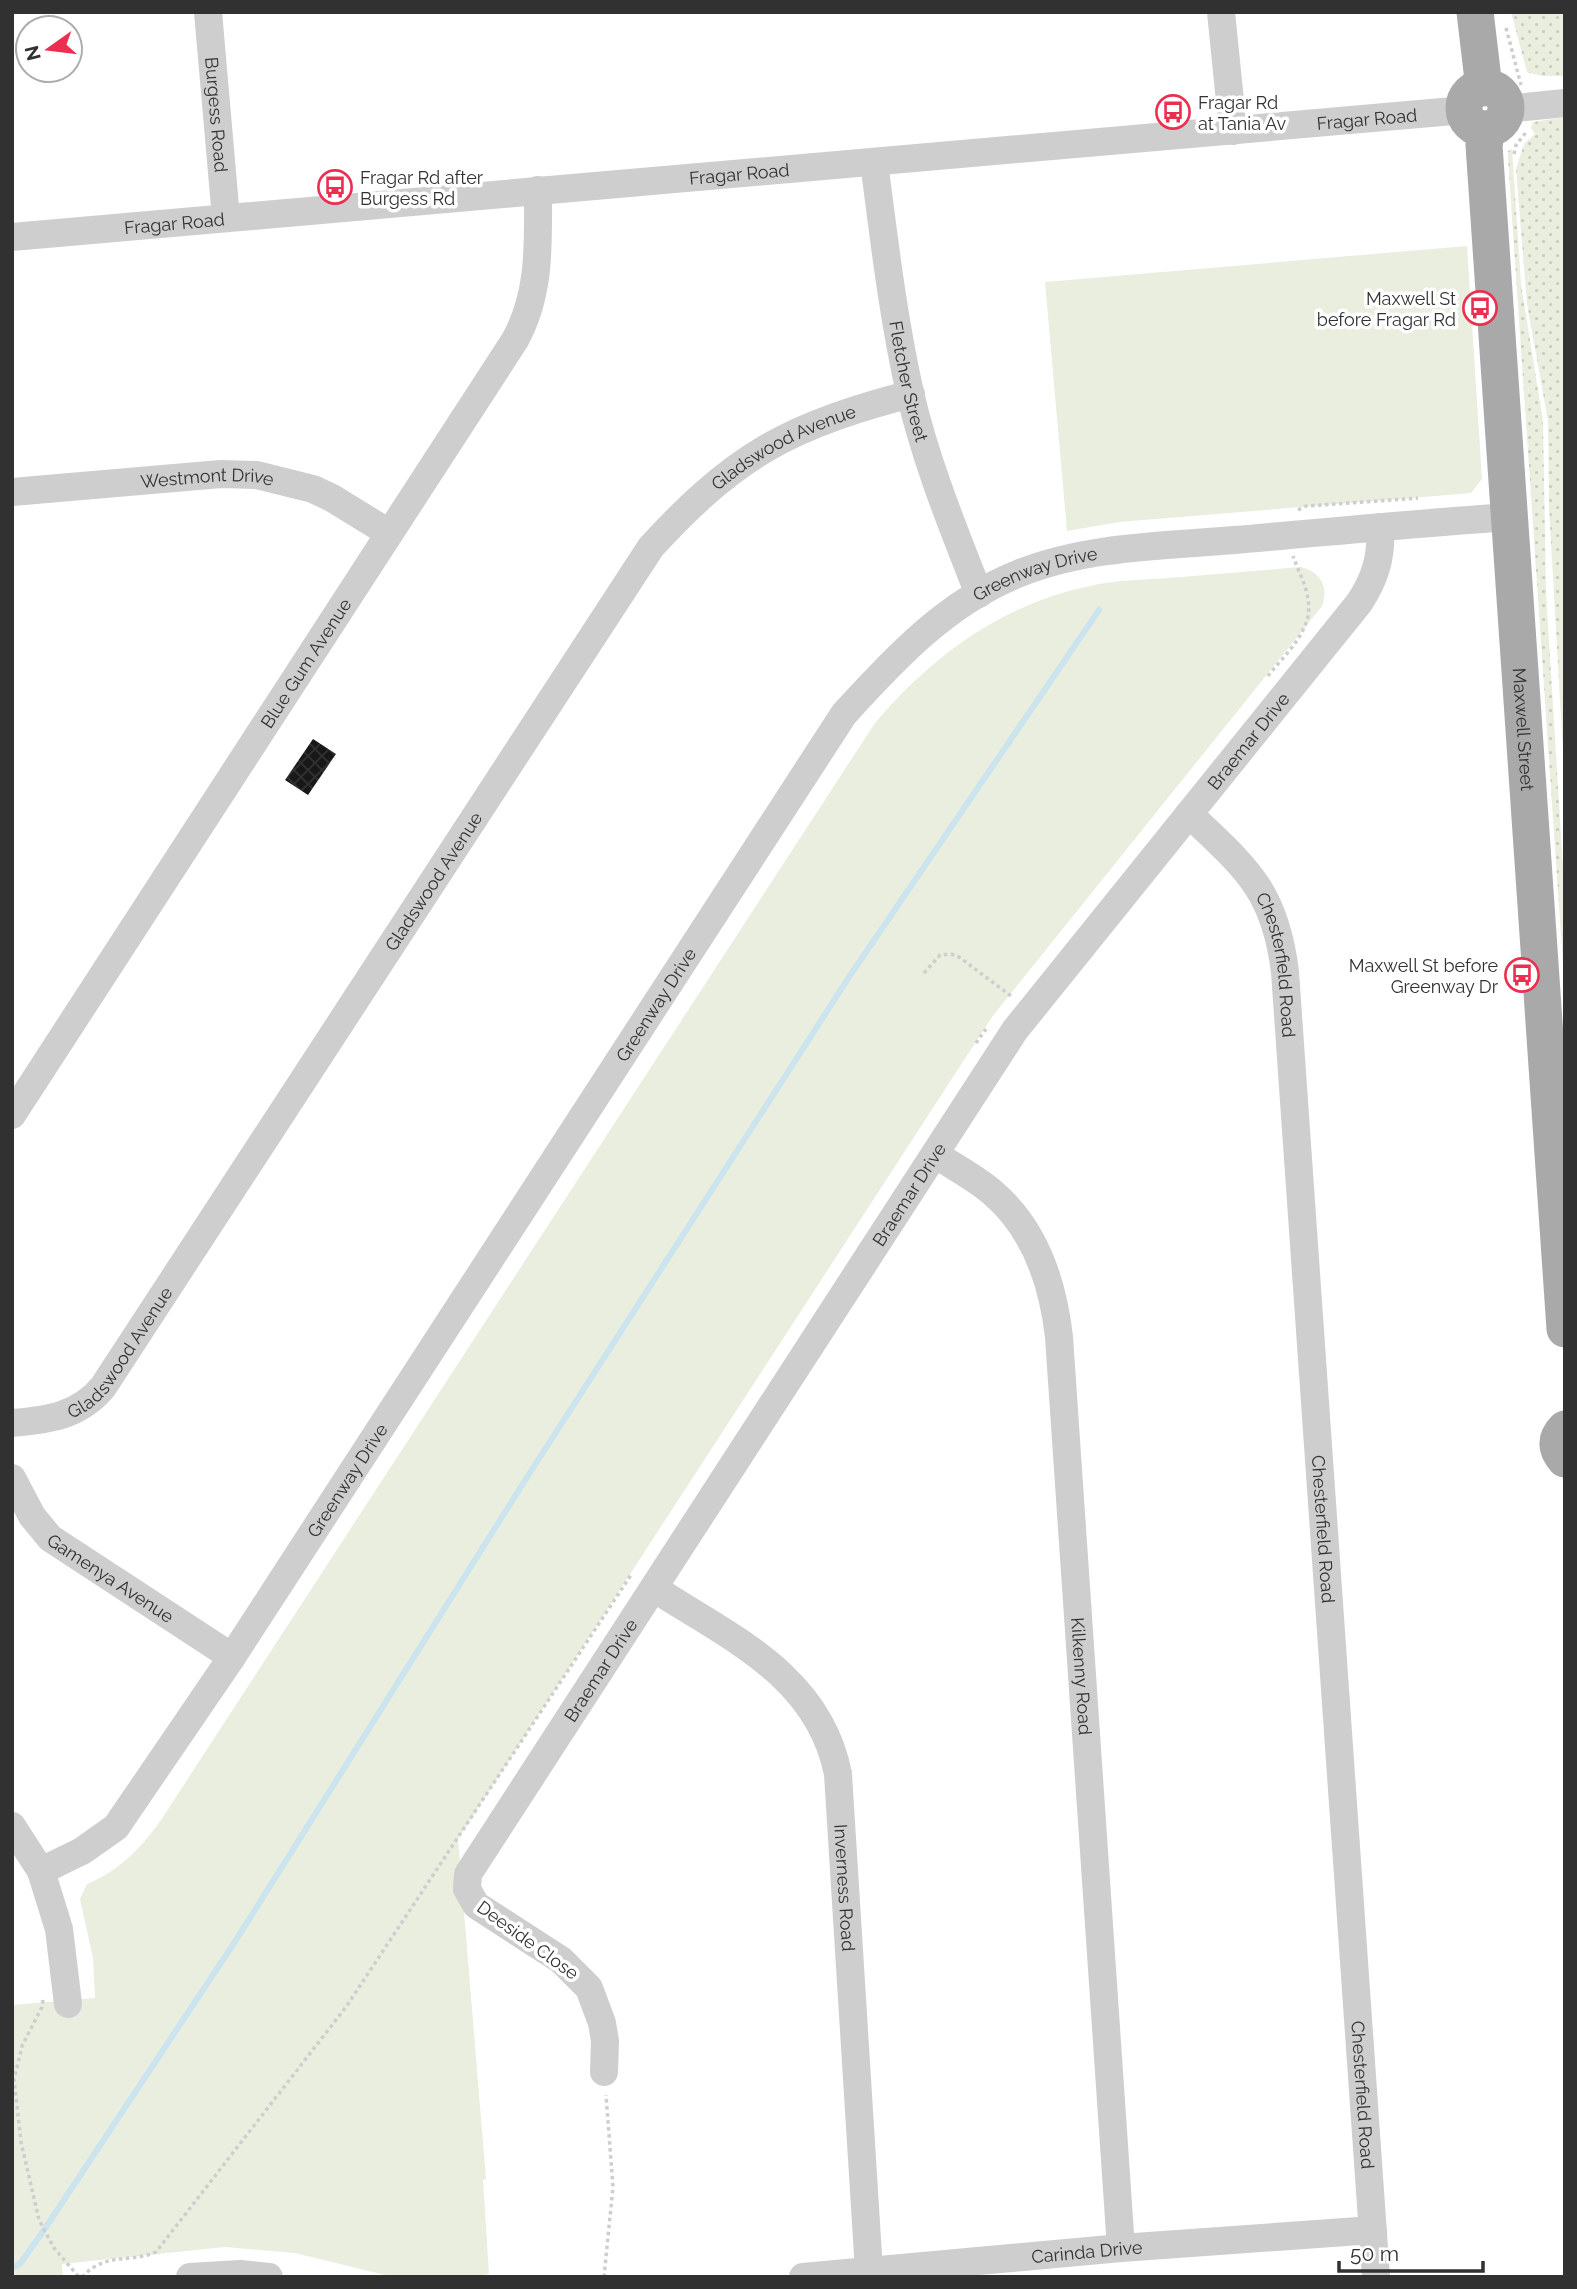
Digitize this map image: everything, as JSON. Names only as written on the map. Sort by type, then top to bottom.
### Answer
[{"type":"main road","name":"Maxwell Street","points":[[1490,17],[1498,108],[1484,145],[1565,1329]]},
{"type":"main road","points":[[1565,1429],[1558,1448],[1565,1459]]},
{"type":"street","name":"Burgess Road","points":[[208,12],[226,218]]},
{"type":"street","points":[[1221,12],[1233,131]]},
{"type":"street","name":"Fragar Road","points":[[12,237],[1565,103]]},
{"type":"street","name":"Fletcher Street","points":[[874,162],[895,313],[911,394],[932,469],[979,594]]},
{"type":"street","name":"Blue Gum Avenue","points":[[12,1115],[523,326],[533,293],[538,259],[538,190]]},
{"type":"street","name":"Gladswood Avenue","points":[[12,1423],[67,1414],[88,1403],[103,1387],[651,547],[690,505],[737,467],[765,449],[836,417],[911,394]]},
{"type":"street","name":"Westmont Drive","points":[[12,492],[221,474],[257,475],[313,489],[389,533]]},
{"type":"street","name":"Greenway Drive","points":[[41,1871],[82,1851],[116,1827],[232,1657],[844,714],[937,621],[979,594],[1021,572],[1093,553],[1511,517]]},
{"type":"street","name":"Braemar Drive","points":[[467,1889],[468,1874],[472,1867],[655,1589],[1015,1030],[1359,603],[1371,585],[1378,565],[1380,527]]},
{"type":"street","name":"Chesterfield Road","points":[[1189,814],[1253,878],[1275,921],[1284,964],[1376,2277]]},
{"type":"street","name":"Kilkenny Road","points":[[935,1154],[992,1192],[1015,1216],[1042,1263],[1054,1301],[1059,1337],[1121,2248]]},
{"type":"street","name":"Gamenya Avenue","points":[[12,1478],[32,1516],[50,1538],[232,1657]]},
{"type":"street","name":"Inverness Road","points":[[655,1589],[768,1662],[790,1681],[818,1719],[835,1757],[869,2271]]},
{"type":"street","points":[[12,1826],[41,1871],[59,1929],[56,1999]]},
{"type":"street","name":"Deeside Close","points":[[467,1889],[476,1905],[561,1960],[589,1988],[602,2023],[604,2072]]},
{"type":"street","name":"Carinda Drive","points":[[803,2277],[1121,2248],[1373,2230]]},
{"type":"street","points":[[190,2277],[228,2274],[269,2277]]},
{"type":"path","points":[[1490,17],[1498,108],[1516,145],[1513,160]]},
{"type":"path","points":[[1294,512],[1306,506],[1427,498]]},
{"type":"path","points":[[924,973],[940,955],[955,955],[1010,996]]},
{"type":"path","points":[[56,1999],[42,2007],[22,2046],[14,2079],[21,2142],[38,2220],[54,2248],[79,2277]]},
{"type":"path","points":[[604,2072],[613,2187],[604,2277]]},
{"type":"shaded area","points":[[1511,12],[1565,12],[1565,76],[1542,76],[1527,72]]},
{"type":"shaded area","points":[[1565,117],[1565,786],[1549,508],[1548,421],[1527,304],[1516,169],[1524,144],[1535,134],[1531,128],[1533,122]]},
{"type":"shaded area","points":[[1512,149],[1521,284],[1543,421],[1546,592],[1565,900],[1565,994],[1508,159],[1508,151]]},
{"type":"shaded area","points":[[1467,246],[1482,479],[1471,493],[1119,522],[1067,531],[1045,282]]},
{"type":"shaded area","points":[[1301,567],[1314,573],[1322,581],[1322,606],[992,1017],[458,1839],[486,2179],[483,2180],[489,2274],[467,2277],[393,2277],[295,2253],[225,2247],[62,2264],[63,2277],[12,2277],[12,2005],[95,1998],[93,1958],[80,1899],[87,1884],[99,1879],[128,1858],[161,1820],[875,723],[920,676],[971,636],[1027,606],[1058,594],[1119,581]]},
{"type":"building","points":[[313,739],[336,754],[308,795],[285,780]]},
{"type":"waterway","points":[[12,2268],[20,2264],[44,2230],[236,1940],[524,1482],[849,977],[1099,610]]},
{"type":"place","name":"Fragar Rd at Tania Av","points":[[1173,112]]},
{"type":"place","name":"Fragar Rd after Burgess Rd","points":[[335,187]]},
{"type":"place","name":"Maxwell St before Fragar Rd","points":[[1480,308]]},
{"type":"place","name":"Maxwell St before Greenway Dr","points":[[1522,975]]}]
